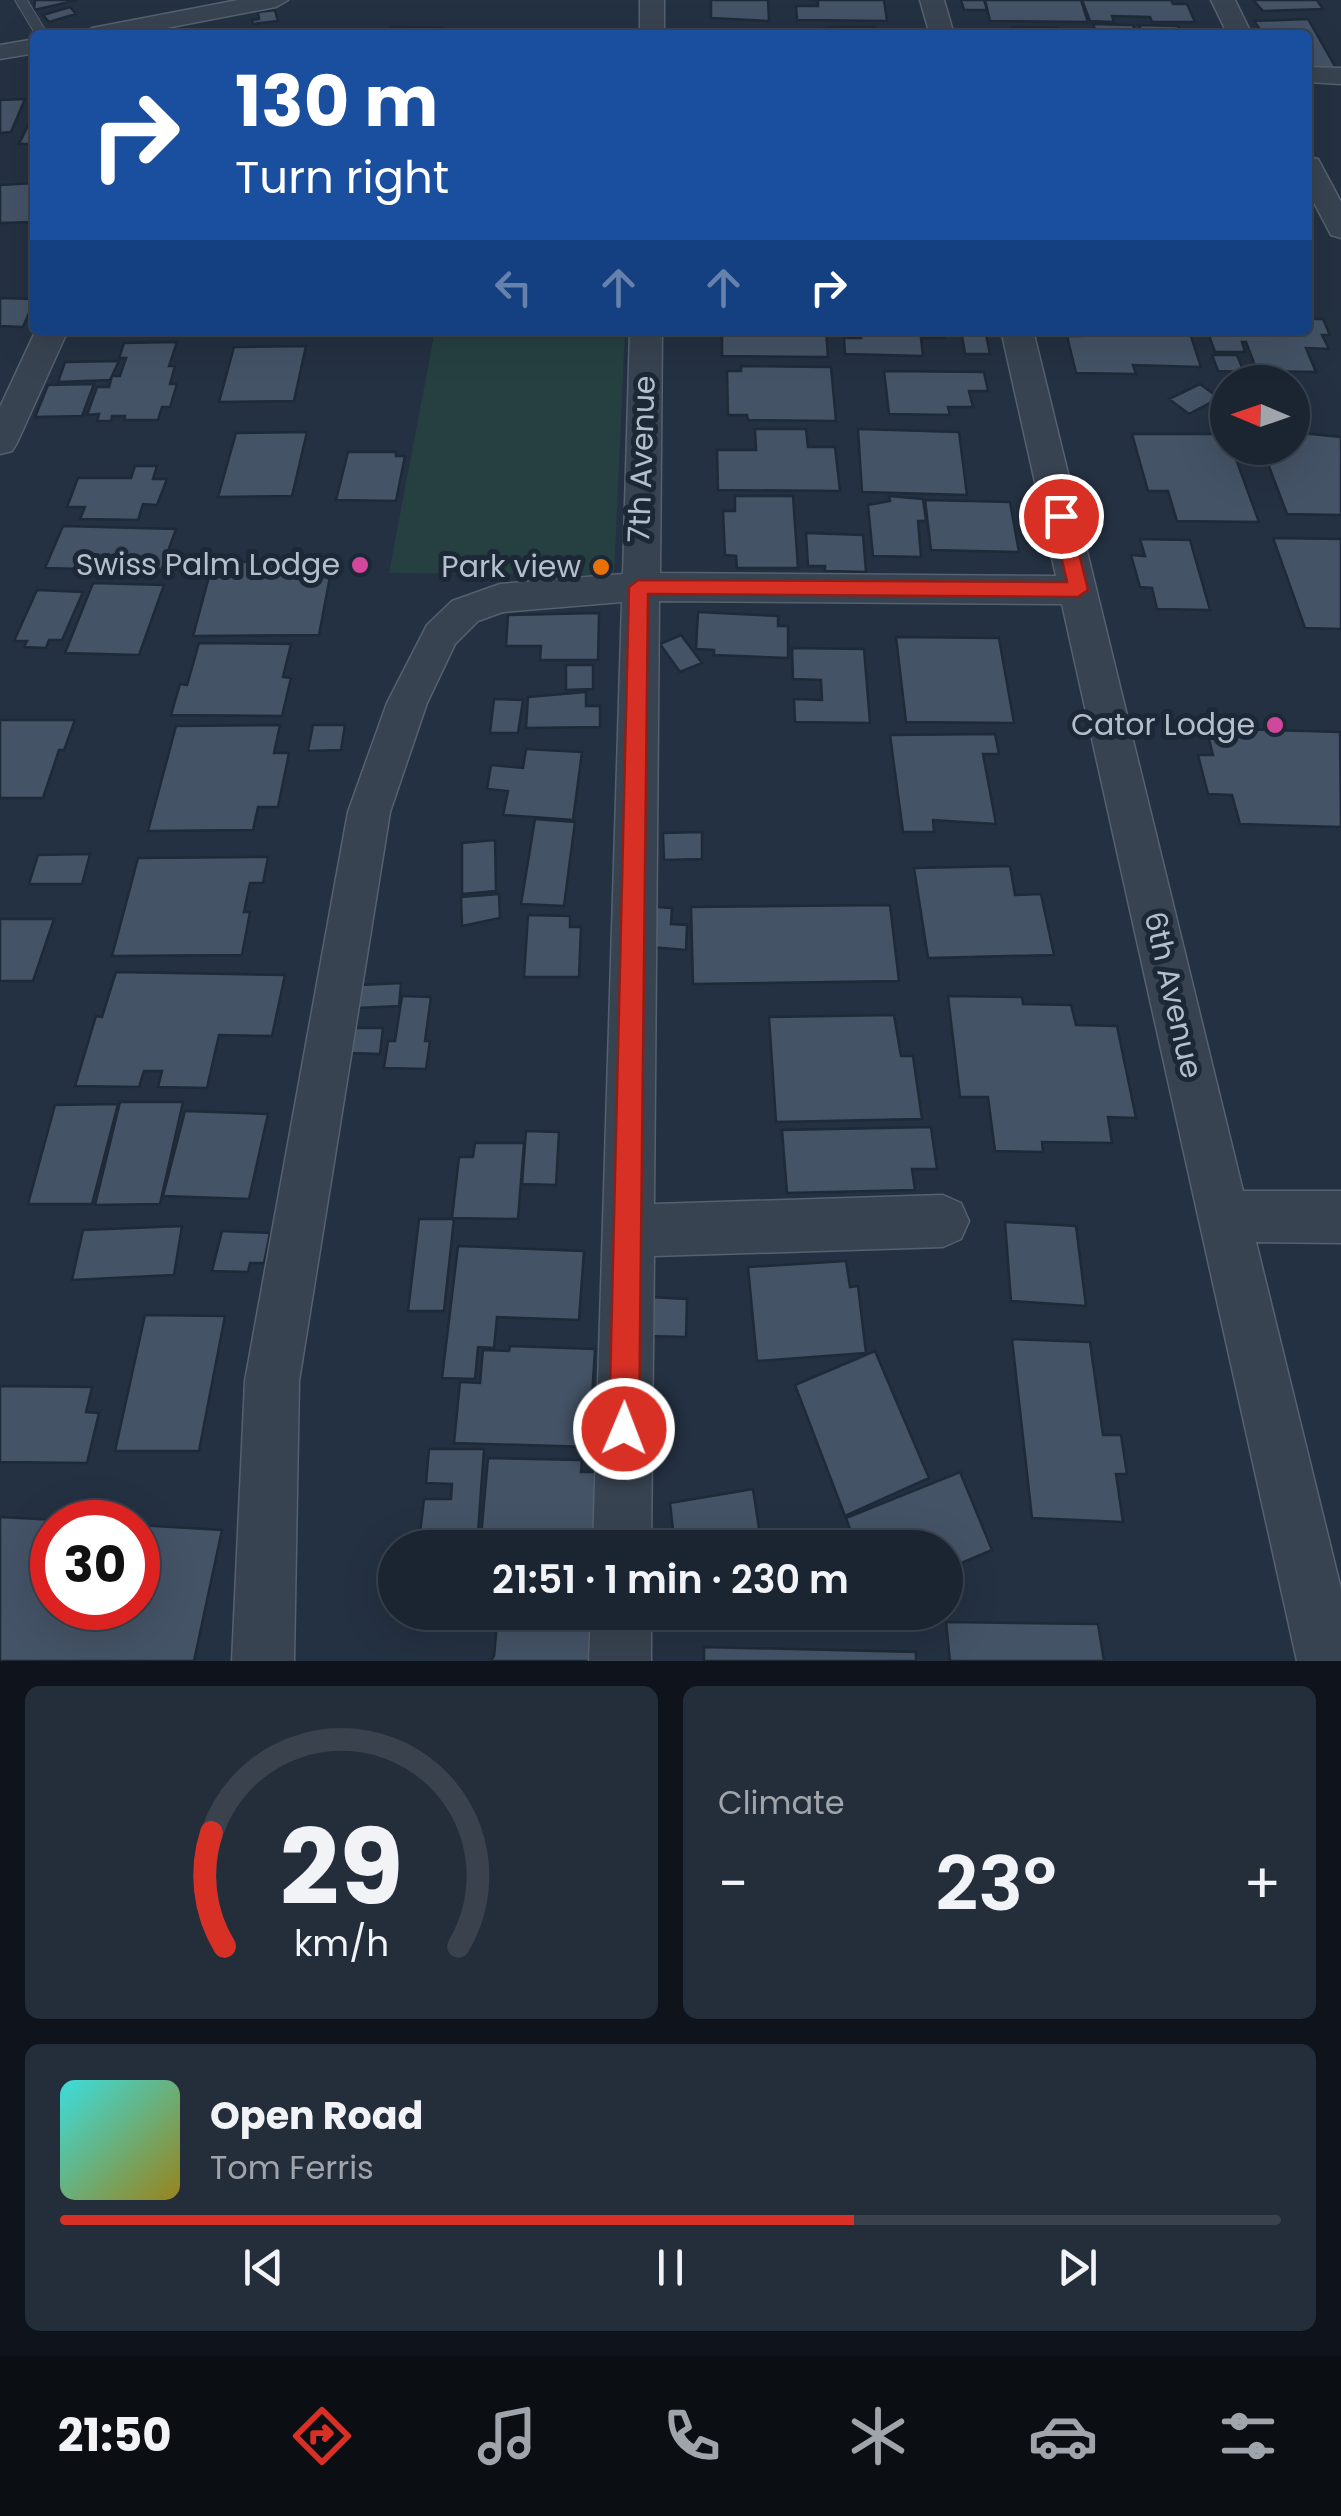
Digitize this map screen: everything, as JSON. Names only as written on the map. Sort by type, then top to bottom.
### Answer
[{"type":"street","points":[[134,30],[276,0]]},
{"type":"street","points":[[652,0],[652,30]]},
{"type":"street","points":[[932,0],[941,30]]},
{"type":"street","points":[[1224,0],[1238,30]]},
{"type":"street","points":[[0,52],[30,47]]},
{"type":"street","points":[[1312,75],[1341,76]]},
{"type":"street","points":[[1312,174],[1341,232],[1312,235]]},
{"type":"street","points":[[0,443],[50,335]]},
{"type":"street","name":"7th Avenue","points":[[622,1530],[646,335]]},
{"type":"street","name":"6th Avenue","points":[[1018,335],[1328,1661]]},
{"type":"street","points":[[263,1661],[272,1381],[369,812],[407,703],[440,636],[464,612],[500,598],[638,587],[1078,590]]},
{"type":"street","points":[[1224,1216],[1341,1217]]},
{"type":"street","points":[[628,1231],[944,1221]]},
{"type":"street","points":[[620,1661],[621,1630]]},
{"type":"lane","points":[[22,0],[39,30]]},
{"type":"green space","points":[[434,335],[625,335],[614,575],[389,573]]},
{"type":"building","points":[[35,0],[78,0],[34,10]]},
{"type":"building","points":[[711,0],[768,0],[769,21],[711,18]]},
{"type":"building","points":[[818,0],[884,0],[887,21],[797,20],[796,6],[818,6]]},
{"type":"building","points":[[961,0],[984,0],[987,10],[964,10]]},
{"type":"building","points":[[985,0],[1081,0],[1088,22],[990,21]]},
{"type":"building","points":[[1082,0],[1171,0],[1173,4],[1187,4],[1195,22],[1152,22],[1150,17],[1112,16],[1114,22],[1090,21]]},
{"type":"building","points":[[1253,0],[1317,0],[1323,9],[1263,11]]},
{"type":"building","points":[[70,7],[76,14],[49,22],[43,15]]},
{"type":"building","points":[[275,10],[278,21],[253,24],[252,20],[259,19],[258,12]]},
{"type":"building","points":[[1308,19],[1336,68],[1312,67],[1312,30],[1260,30],[1254,21]]},
{"type":"building","points":[[1093,24],[1133,25],[1135,30],[1095,30]]},
{"type":"building","points":[[1139,25],[1178,26],[1180,30],[1141,30]]},
{"type":"building","points":[[392,27],[443,28],[442,30],[391,30]]},
{"type":"building","points":[[875,27],[876,30],[822,30]]},
{"type":"building","points":[[1012,27],[1058,30],[1013,30]]},
{"type":"building","points":[[25,99],[11,132],[0,133],[0,100]]},
{"type":"building","points":[[30,121],[30,144],[19,144]]},
{"type":"building","points":[[30,183],[30,222],[0,223],[0,185]]},
{"type":"building","points":[[0,298],[30,299],[23,327],[0,326]]},
{"type":"building","points":[[1312,319],[1323,319],[1330,335],[1322,335],[1329,349],[1306,348],[1316,372],[1310,372],[1310,365],[1255,365],[1246,342],[1242,342],[1245,352],[1215,352],[1209,335],[1312,335]]},
{"type":"building","points":[[722,335],[826,335],[828,357],[722,356]]},
{"type":"building","points":[[861,335],[944,338],[921,338],[923,356],[845,354],[844,338],[861,338]]},
{"type":"building","points":[[962,335],[986,335],[990,354],[965,354]]},
{"type":"building","points":[[1191,335],[1201,367],[1133,365],[1136,374],[1076,373],[1067,336]]},
{"type":"building","points":[[177,342],[169,366],[175,366],[170,384],[177,384],[170,407],[162,407],[158,420],[112,416],[111,421],[97,421],[99,414],[87,415],[97,387],[109,387],[112,376],[120,376],[126,358],[119,358],[124,343]]},
{"type":"building","points":[[306,346],[294,401],[219,402],[234,347]]},
{"type":"building","points":[[1212,355],[1237,355],[1241,365],[1216,365]]},
{"type":"building","points":[[119,361],[110,380],[58,382],[65,362]]},
{"type":"building","points":[[741,366],[831,367],[836,421],[748,420],[747,415],[728,415],[727,371],[741,371]]},
{"type":"building","points":[[884,371],[984,372],[988,391],[969,391],[973,407],[948,407],[950,415],[889,414]]},
{"type":"building","points":[[94,384],[82,416],[35,417],[48,385]]},
{"type":"building","points":[[1200,384],[1210,391],[1210,403],[1189,414],[1169,399]]},
{"type":"building","points":[[755,429],[806,429],[808,447],[835,447],[840,491],[718,490],[717,450],[756,450]]},
{"type":"building","points":[[858,429],[959,432],[967,495],[862,492]]},
{"type":"building","points":[[307,432],[292,496],[218,497],[236,433]]},
{"type":"building","points":[[1132,434],[1210,434],[1210,465],[1238,465],[1259,522],[1177,521],[1168,491],[1148,491]]},
{"type":"building","points":[[1310,434],[1341,437],[1341,515],[1287,514],[1268,465],[1310,465]]},
{"type":"building","points":[[348,452],[396,452],[396,456],[405,456],[396,501],[336,500]]},
{"type":"building","points":[[135,466],[157,466],[153,479],[167,479],[157,505],[143,504],[138,520],[80,519],[85,507],[67,507],[78,478],[131,478]]},
{"type":"building","points":[[735,496],[793,496],[798,568],[737,568],[736,556],[725,555],[723,511],[735,511]]},
{"type":"building","points":[[889,496],[923,499],[926,521],[918,521],[921,557],[873,556],[868,505],[890,501]]},
{"type":"building","points":[[925,500],[1010,502],[1019,552],[931,550]]},
{"type":"building","points":[[63,526],[176,529],[161,571],[45,568]]},
{"type":"building","points":[[806,533],[863,535],[866,572],[825,571],[825,566],[808,566]]},
{"type":"building","points":[[1273,538],[1341,539],[1341,629],[1305,628]]},
{"type":"building","points":[[1140,539],[1190,540],[1210,610],[1157,609],[1152,588],[1140,587],[1131,555],[1145,556]]},
{"type":"building","points":[[333,561],[319,635],[193,636],[213,562]]},
{"type":"building","points":[[93,583],[164,585],[139,655],[65,653]]},
{"type":"building","points":[[37,590],[83,592],[62,640],[49,640],[46,648],[24,647],[27,641],[14,641]]},
{"type":"building","points":[[698,612],[778,616],[778,626],[788,626],[788,658],[714,655],[714,650],[696,649]]},
{"type":"building","points":[[599,613],[598,660],[540,660],[541,646],[506,646],[508,615]]},
{"type":"building","points":[[681,635],[702,663],[680,672],[660,644]]},
{"type":"building","points":[[896,637],[999,638],[1014,723],[906,722]]},
{"type":"building","points":[[199,643],[291,644],[283,677],[291,678],[282,716],[171,715],[180,684],[187,685]]},
{"type":"building","points":[[792,648],[864,649],[870,723],[795,722],[794,699],[822,700],[821,680],[793,679]]},
{"type":"building","points":[[566,665],[593,665],[593,689],[566,690]]},
{"type":"building","points":[[586,692],[586,706],[600,706],[600,727],[526,728],[528,697]]},
{"type":"building","points":[[494,699],[523,700],[518,733],[490,733]]},
{"type":"building","points":[[0,720],[75,720],[64,750],[59,750],[43,798],[0,798]]},
{"type":"building","points":[[280,725],[274,753],[289,753],[278,807],[258,807],[253,830],[148,831],[176,726]]},
{"type":"building","points":[[313,725],[345,725],[341,750],[308,751]]},
{"type":"building","points":[[1206,728],[1340,732],[1341,827],[1240,824],[1232,795],[1208,794],[1198,755],[1213,755]]},
{"type":"building","points":[[995,734],[999,754],[983,754],[996,824],[933,820],[934,832],[903,832],[890,735]]},
{"type":"building","points":[[526,749],[582,752],[573,820],[503,815],[508,791],[487,789],[491,765],[523,768]]},
{"type":"building","points":[[535,819],[575,822],[564,906],[521,904]]},
{"type":"building","points":[[702,832],[702,859],[664,860],[663,833]]},
{"type":"building","points":[[495,840],[496,891],[462,894],[462,843]]},
{"type":"building","points":[[90,854],[82,884],[29,884],[38,855]]},
{"type":"building","points":[[268,857],[263,883],[250,883],[244,912],[250,912],[242,955],[112,956],[138,858]]},
{"type":"building","points":[[1010,866],[1015,895],[1041,894],[1054,955],[928,958],[914,868]]},
{"type":"building","points":[[499,894],[500,918],[462,926],[461,897]]},
{"type":"building","points":[[890,905],[899,981],[693,984],[691,907]]},
{"type":"building","points":[[642,906],[672,908],[671,924],[687,925],[686,950],[638,946]]},
{"type":"building","points":[[528,915],[570,916],[570,927],[581,927],[579,977],[524,977]]},
{"type":"building","points":[[0,919],[54,919],[33,981],[0,981]]},
{"type":"building","points":[[116,972],[285,975],[272,1036],[219,1035],[207,1088],[158,1087],[162,1071],[144,1071],[139,1087],[75,1086],[96,1016],[102,1017]]},
{"type":"building","points":[[401,983],[399,1006],[357,1008],[359,985]]},
{"type":"building","points":[[402,996],[431,997],[426,1069],[384,1068],[388,1041],[395,1041]]},
{"type":"building","points":[[948,996],[1022,997],[1023,1004],[1071,1005],[1076,1025],[1117,1026],[1136,1118],[1108,1117],[1112,1143],[1042,1142],[1043,1152],[995,1151],[988,1097],[960,1097]]},
{"type":"building","points":[[894,1015],[901,1056],[913,1056],[922,1119],[776,1122],[769,1017]]},
{"type":"building","points":[[355,1028],[383,1028],[380,1054],[351,1053]]},
{"type":"building","points":[[120,1102],[183,1102],[160,1204],[95,1205]]},
{"type":"building","points":[[118,1104],[92,1204],[28,1204],[55,1105]]},
{"type":"building","points":[[185,1111],[268,1114],[249,1199],[163,1196]]},
{"type":"building","points":[[931,1127],[937,1169],[912,1169],[915,1190],[787,1193],[782,1130]]},
{"type":"building","points":[[526,1131],[559,1132],[556,1185],[522,1184]]},
{"type":"building","points":[[475,1143],[524,1143],[518,1219],[452,1218],[459,1157],[473,1157]]},
{"type":"building","points":[[419,1219],[454,1219],[444,1311],[408,1311]]},
{"type":"building","points":[[1005,1222],[1076,1226],[1086,1306],[1011,1301]]},
{"type":"building","points":[[182,1226],[174,1275],[72,1280],[83,1230]]},
{"type":"building","points":[[222,1231],[270,1233],[264,1263],[250,1263],[248,1272],[212,1271]]},
{"type":"building","points":[[458,1246],[584,1251],[579,1320],[497,1317],[494,1348],[478,1347],[475,1379],[442,1378]]},
{"type":"building","points":[[846,1261],[850,1287],[858,1286],[866,1353],[757,1361],[748,1267]]},
{"type":"building","points":[[650,1297],[687,1299],[686,1337],[648,1336]]},
{"type":"building","points":[[145,1315],[225,1316],[199,1451],[115,1451]]},
{"type":"building","points":[[1012,1339],[1090,1342],[1103,1435],[1121,1435],[1127,1474],[1116,1474],[1123,1522],[1032,1518]]},
{"type":"building","points":[[510,1346],[595,1349],[589,1447],[454,1443],[460,1382],[480,1383],[483,1350],[509,1351]]},
{"type":"building","points":[[875,1351],[929,1478],[845,1516],[795,1385]]},
{"type":"building","points":[[0,1386],[92,1387],[86,1412],[99,1413],[87,1463],[0,1462]]},
{"type":"building","points":[[429,1449],[484,1449],[478,1530],[420,1530],[424,1499],[451,1499],[452,1484],[426,1483]]},
{"type":"building","points":[[488,1458],[582,1460],[581,1472],[602,1472],[600,1530],[482,1530]]},
{"type":"building","points":[[960,1472],[992,1550],[963,1562],[963,1530],[850,1530],[846,1518]]},
{"type":"building","points":[[753,1489],[759,1530],[673,1530],[670,1503]]},
{"type":"building","points":[[0,1517],[30,1519],[30,1630],[160,1630],[160,1526],[222,1530],[194,1661],[0,1661]]},
{"type":"building","points":[[963,1622],[1098,1624],[1104,1661],[950,1661],[947,1630],[963,1630]]},
{"type":"building","points":[[496,1630],[618,1630],[617,1661],[490,1661]]},
{"type":"building","points":[[704,1647],[916,1652],[916,1661],[704,1661]]},
{"type":"place","name":"Swiss Palm Lodge","points":[[360,565]]},
{"type":"place","name":"Park view","points":[[601,567]]},
{"type":"place","name":"Cator Lodge","points":[[1275,725]]},
{"type":"route","points":[[624,1429],[638,587],[1078,590],[1061,516]]}]
